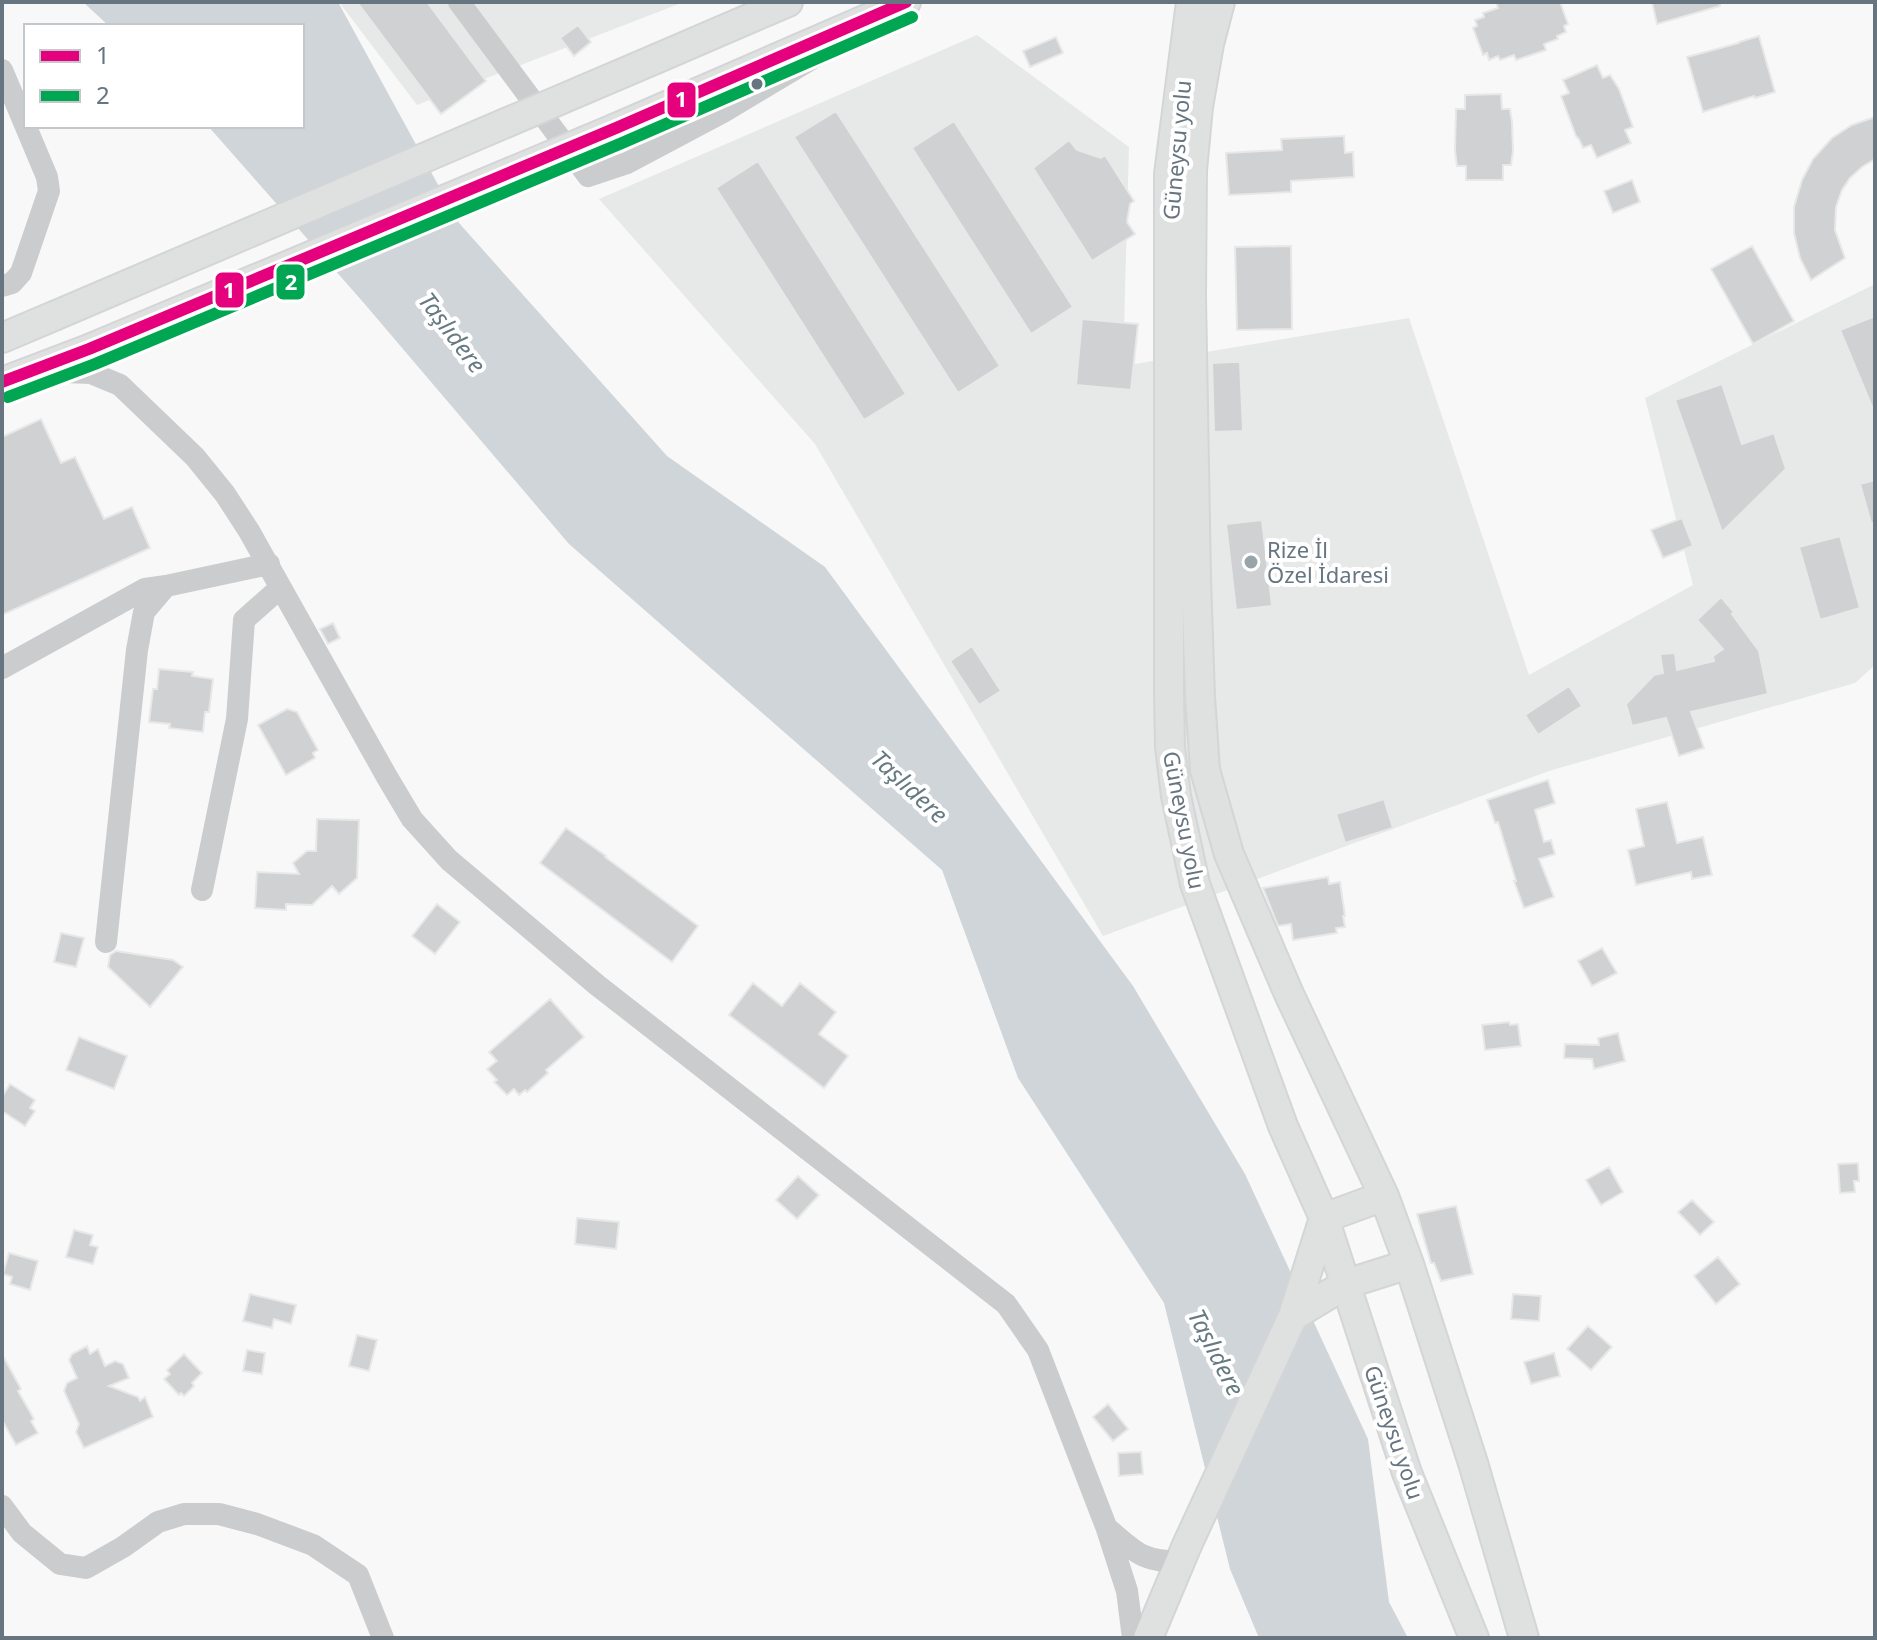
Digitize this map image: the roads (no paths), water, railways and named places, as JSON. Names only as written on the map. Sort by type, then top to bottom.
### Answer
[{"type":"main road","points":[[2,338],[788,2]]},
{"type":"main road","points":[[2,382],[89,349],[616,128],[906,2]]},
{"type":"main road","name":"Güneysu yolu","points":[[1191,2],[1169,174],[1170,747],[1176,796],[1195,884],[1283,1126],[1324,1218],[1407,1473],[1474,1638]]},
{"type":"main road","points":[[1220,2],[1198,107],[1192,170],[1196,579],[1205,770],[1229,854],[1289,994],[1384,1196],[1409,1264],[1473,1463],[1524,1638]]},
{"type":"main road","points":[[1148,1638],[1293,1316],[1324,1218],[1384,1196]]},
{"type":"main road","points":[[1293,1316],[1346,1284],[1409,1264]]},
{"type":"street","points":[[459,2],[588,176],[627,163],[723,112],[906,2]]},
{"type":"street","points":[[2,70],[24,122]]},
{"type":"street","points":[[2,286],[12,283],[21,273],[49,191],[47,177],[26,128]]},
{"type":"street","points":[[2,382],[64,372],[91,373],[120,385],[195,457],[225,494],[269,564],[412,819],[449,860],[597,985],[1006,1304],[1038,1350],[1107,1529],[1127,1591],[1133,1638]]},
{"type":"street","points":[[2,668],[145,589],[269,564]]},
{"type":"street","points":[[106,942],[137,650],[144,612],[166,586]]},
{"type":"street","points":[[202,890],[237,719],[244,620],[280,588]]},
{"type":"street","points":[[2,1506],[22,1533],[60,1564],[86,1568],[158,1522],[184,1514],[219,1514],[257,1524],[313,1545],[358,1575],[383,1638]]},
{"type":"street","points":[[1107,1529],[1141,1556],[1158,1561],[1184,1554]]},
{"type":"water","name":"Taşlıdere","points":[[83,2],[338,2],[459,223],[667,456],[825,567],[1133,986],[1245,1174],[1368,1439],[1389,1602],[1408,1638],[1259,1638],[1230,1569],[1164,1303],[1018,1078],[942,870],[569,544],[210,128],[304,128],[304,24],[107,24]]},
{"type":"place","name":"Rize İl Özel İdaresi","points":[[1251,562]]}]
